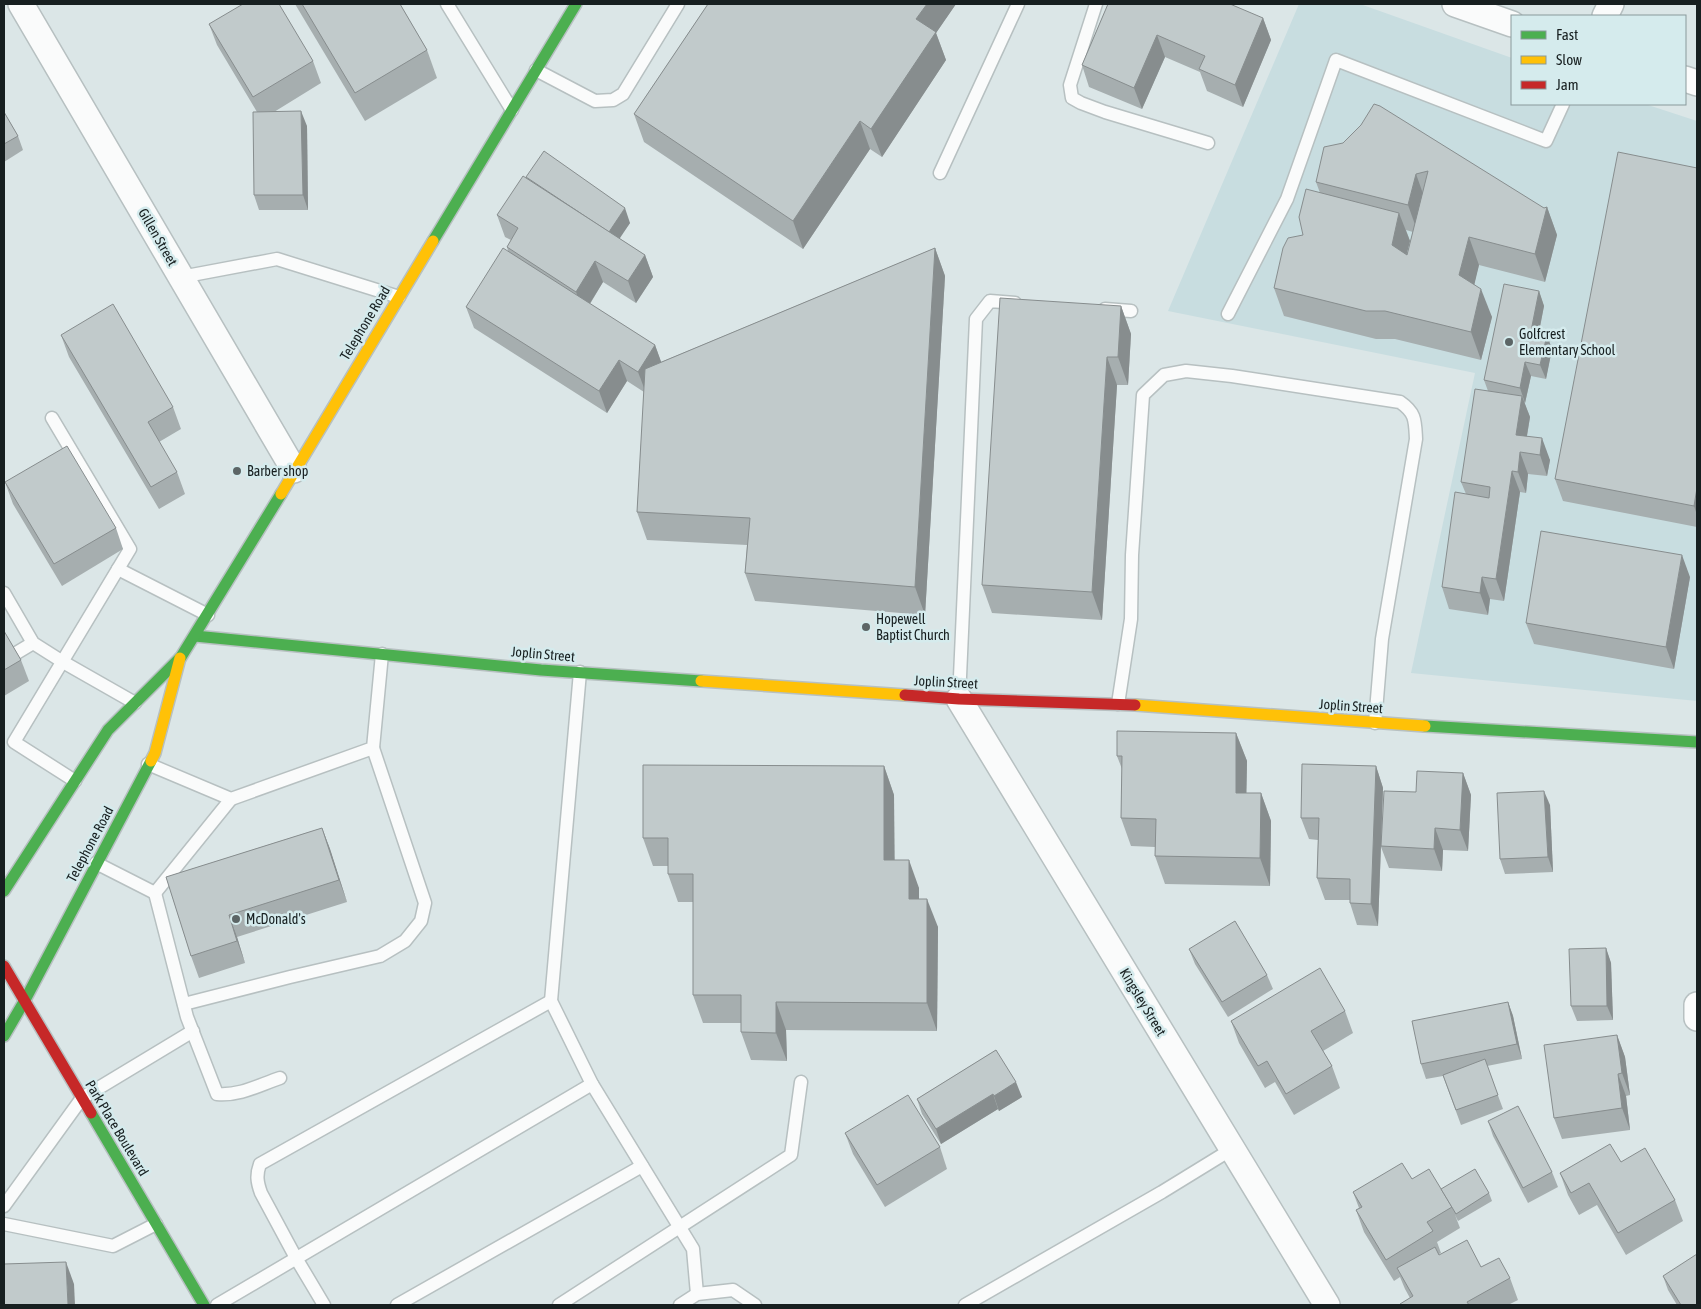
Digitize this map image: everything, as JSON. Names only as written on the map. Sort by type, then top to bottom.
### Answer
[{"type":"main road","name":"Telephone Road","points":[[4,891],[108,730],[181,657],[195,636],[536,70],[566,9]]},
{"type":"main road","name":"Joplin Street","points":[[195,636],[580,672],[959,699],[1118,704],[1375,723],[1697,742]]},
{"type":"main road","name":"Telephone Road","points":[[4,1036],[25,1000],[154,753],[181,657]]},
{"type":"main road","name":"Park Place Boulevard","points":[[4,966],[204,1305]]},
{"type":"street","name":"Gillen Street","points":[[21,4],[294,470]]},
{"type":"street","points":[[1455,4],[1511,24]]},
{"type":"street","name":"Kingsley Street","points":[[959,699],[1327,1305]]},
{"type":"street","points":[[1697,1005],[1697,1018]]},
{"type":"lane","points":[[447,4],[512,110]]},
{"type":"lane","points":[[536,70],[595,101],[613,100],[623,94],[678,4]]},
{"type":"lane","points":[[940,173],[1018,4]]},
{"type":"lane","points":[[1096,4],[1070,85],[1072,98],[1105,112],[1208,143]]},
{"type":"lane","points":[[1228,314],[1287,199],[1336,60],[1546,141],[1563,105]]},
{"type":"lane","points":[[181,277],[278,259],[399,297]]},
{"type":"lane","points":[[959,699],[976,319],[990,301],[1028,304]]},
{"type":"lane","points":[[1094,308],[1131,310]]},
{"type":"lane","points":[[1118,704],[1130,619],[1132,555],[1143,396],[1164,375],[1186,371],[1232,376],[1400,402],[1414,414],[1416,439],[1382,639],[1375,723]]},
{"type":"lane","points":[[52,418],[130,549],[63,662],[9,739],[75,782]]},
{"type":"lane","points":[[118,569],[208,615]]},
{"type":"lane","points":[[4,593],[7,607],[33,643],[135,703]]},
{"type":"lane","points":[[13,655],[33,643]]},
{"type":"lane","points":[[184,1004],[290,976],[380,956],[405,941],[421,921],[425,903],[373,748],[382,654]]},
{"type":"lane","points":[[580,672],[551,1001],[592,1084],[693,1249],[697,1294]]},
{"type":"lane","points":[[156,893],[231,799],[373,748]]},
{"type":"lane","points":[[148,764],[231,799]]},
{"type":"lane","points":[[96,863],[156,893],[184,1004],[217,1094],[239,1093],[280,1078]]},
{"type":"lane","points":[[324,1305],[261,1193],[257,1182],[257,1172],[260,1164],[551,1001]]},
{"type":"lane","points":[[4,1206],[82,1098],[193,1031]]},
{"type":"lane","points":[[559,1305],[791,1155],[801,1082]]},
{"type":"lane","points":[[217,1305],[592,1084]]},
{"type":"lane","points":[[965,1305],[1162,1192],[1232,1149]]},
{"type":"lane","points":[[397,1305],[642,1166]]},
{"type":"lane","points":[[4,1224],[113,1246],[156,1224]]},
{"type":"lane","points":[[680,1305],[697,1294],[733,1290],[756,1305]]},
{"type":"shaded area","name":"Golfcrest Elementary School","points":[[1299,4],[1360,4],[1511,58],[1511,105],[1648,105],[1697,121],[1697,701],[1411,673],[1475,373],[1168,311]]},
{"type":"building","points":[[243,4],[279,4],[313,61],[253,97],[209,24]]},
{"type":"building","points":[[302,4],[400,4],[427,50],[355,93]]},
{"type":"building","points":[[708,4],[927,4],[916,19],[936,32],[871,129],[860,121],[793,221],[634,114]]},
{"type":"building","points":[[1108,4],[1230,4],[1263,18],[1235,85],[1199,69],[1205,56],[1157,35],[1134,88],[1082,65]]},
{"type":"building","points":[[1374,104],[1544,208],[1547,207],[1535,254],[1469,237],[1459,275],[1481,289],[1471,332],[1385,311],[1366,311],[1274,288],[1283,248],[1288,238],[1303,235],[1299,217],[1306,189],[1399,213],[1392,245],[1407,255],[1428,171],[1416,174],[1408,205],[1316,182],[1324,147],[1343,143],[1361,125]]},
{"type":"building","points":[[301,111],[303,195],[254,195],[253,112]]},
{"type":"building","points":[[4,112],[18,136],[4,144]]},
{"type":"building","points":[[544,151],[625,208],[609,232],[526,177]]},
{"type":"building","points":[[1618,152],[1697,168],[1697,488],[1694,506],[1555,479]]},
{"type":"building","points":[[523,176],[645,255],[628,281],[595,261],[576,292],[507,247],[518,228],[497,215]]},
{"type":"building","points":[[503,248],[655,345],[638,372],[619,360],[599,391],[466,307]]},
{"type":"building","points":[[935,248],[915,587],[745,573],[750,518],[637,512],[645,369]]},
{"type":"building","points":[[1504,284],[1539,291],[1531,331],[1547,335],[1540,365],[1525,362],[1520,388],[1484,380]]},
{"type":"building","points":[[1000,298],[1121,306],[1118,357],[1107,357],[1092,592],[982,585]]},
{"type":"building","points":[[113,304],[173,407],[148,422],[177,472],[151,487],[61,335]]},
{"type":"building","points":[[1475,389],[1522,396],[1516,435],[1542,438],[1540,455],[1520,452],[1518,472],[1512,471],[1496,579],[1482,577],[1480,593],[1442,587],[1455,492],[1489,498],[1490,487],[1461,482]]},
{"type":"building","points":[[67,446],[116,528],[54,564],[5,482]]},
{"type":"building","points":[[1541,531],[1682,555],[1666,647],[1526,623]]},
{"type":"building","points":[[4,631],[21,660],[4,670]]},
{"type":"building","points":[[1117,731],[1236,733],[1236,793],[1261,793],[1260,858],[1155,856],[1156,819],[1121,818],[1122,756],[1117,756]]},
{"type":"building","points":[[1302,764],[1376,766],[1371,904],[1350,903],[1350,879],[1317,878],[1319,818],[1301,818]]},
{"type":"building","points":[[643,765],[884,766],[884,860],[909,860],[909,899],[927,899],[927,1003],[776,1002],[776,1033],[741,1032],[741,995],[693,995],[693,874],[668,874],[668,838],[643,838]]},
{"type":"building","points":[[1417,771],[1463,773],[1460,830],[1435,828],[1434,849],[1381,846],[1384,791],[1416,792]]},
{"type":"building","points":[[1544,791],[1548,857],[1500,859],[1497,793]]},
{"type":"building","name":"McDonald's","points":[[322,828],[339,880],[229,915],[237,941],[191,956],[166,877]]},
{"type":"building","points":[[1235,921],[1267,975],[1222,1002],[1189,949]]},
{"type":"building","points":[[1606,948],[1607,1006],[1571,1006],[1569,949]]},
{"type":"building","points":[[1320,968],[1345,1011],[1311,1031],[1332,1066],[1286,1094],[1267,1061],[1258,1066],[1231,1021]]},
{"type":"building","points":[[1508,1002],[1517,1044],[1421,1064],[1412,1021]]},
{"type":"building","points":[[1617,1035],[1622,1073],[1618,1074],[1622,1108],[1554,1118],[1544,1045]]},
{"type":"building","points":[[996,1050],[1016,1082],[936,1129],[917,1099]]},
{"type":"building","points":[[1485,1059],[1498,1095],[1456,1110],[1443,1075]]},
{"type":"building","points":[[908,1095],[940,1147],[877,1185],[845,1133]]},
{"type":"building","points":[[1518,1106],[1552,1172],[1523,1188],[1488,1121]]},
{"type":"building","points":[[1610,1144],[1621,1162],[1645,1148],[1675,1200],[1618,1233],[1589,1183],[1571,1193],[1560,1173]]},
{"type":"building","points":[[1402,1163],[1412,1179],[1429,1169],[1452,1207],[1427,1222],[1433,1231],[1386,1260],[1356,1210],[1362,1207],[1353,1192]]},
{"type":"building","points":[[1475,1169],[1489,1193],[1456,1214],[1441,1189]]},
{"type":"building","points":[[1467,1240],[1481,1267],[1499,1258],[1510,1278],[1467,1302],[1469,1305],[1400,1304],[1413,1296],[1397,1268],[1435,1247],[1439,1255]]},
{"type":"building","points":[[1697,1254],[1697,1305],[1681,1305],[1663,1276]]},
{"type":"building","points":[[66,1262],[68,1305],[4,1305],[4,1264]]},
{"type":"traffic: fast","points":[[433,241],[576,4]]},
{"type":"traffic: fast","points":[[4,891],[108,730],[181,657],[281,494]]},
{"type":"traffic: fast","points":[[195,636],[541,670],[701,681]]},
{"type":"traffic: fast","points":[[1425,726],[1697,742]]},
{"type":"traffic: fast","points":[[4,1036],[25,1000],[151,761]]},
{"type":"traffic: fast","points":[[91,1113],[204,1305]]},
{"type":"traffic: slow","points":[[281,494],[433,241]]},
{"type":"traffic: slow","points":[[151,761],[155,753],[180,658]]},
{"type":"traffic: slow","points":[[701,681],[905,695]]},
{"type":"traffic: slow","points":[[1135,705],[1425,726]]},
{"type":"traffic: jam","points":[[905,695],[959,699],[1135,705]]},
{"type":"traffic: jam","points":[[4,966],[91,1113]]},
{"type":"place","name":"Golfcrest Elementary School","points":[[1509,342]]},
{"type":"place","name":"Barber shop","points":[[237,471]]},
{"type":"place","name":"Hopewell Baptist Church","points":[[866,627]]},
{"type":"place","name":"McDonald's","points":[[236,919]]}]
